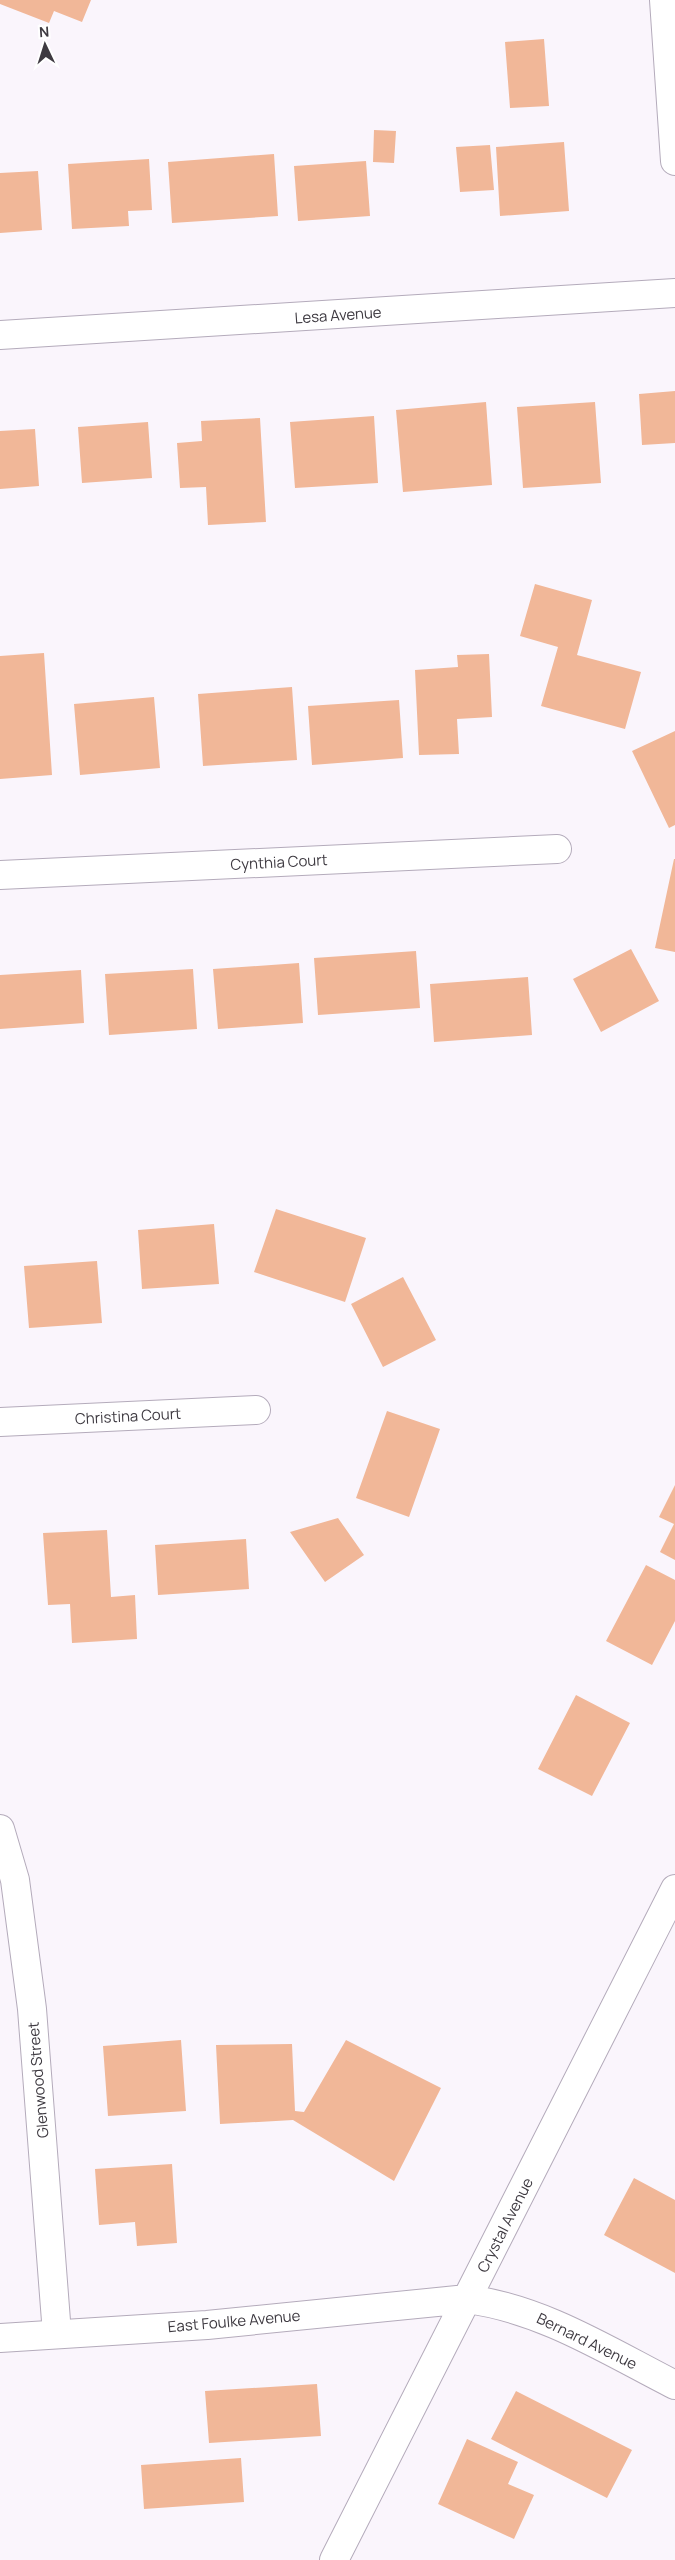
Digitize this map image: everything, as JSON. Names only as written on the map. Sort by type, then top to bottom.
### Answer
[{"type":"street","points":[[664,0],[675,161]]},
{"type":"street","name":"Lesa Avenue","points":[[0,335],[675,293]]},
{"type":"street","name":"Cynthia Court","points":[[0,875],[557,849]]},
{"type":"street","name":"Christina Court","points":[[0,1422],[256,1410]]},
{"type":"street","name":"Glenwood Street","points":[[0,1829],[15,1880],[32,2009],[57,2334]]},
{"type":"street","name":"Crystal Avenue","points":[[334,2560],[675,1889]]},
{"type":"street","name":"East Foulke Avenue","points":[[0,2338],[207,2325],[467,2299]]},
{"type":"street","name":"Bernard Avenue","points":[[467,2299],[499,2303],[546,2319],[675,2385]]},
{"type":"building","points":[[0,0],[91,0],[82,22],[54,11],[49,23],[0,4]]},
{"type":"building","points":[[544,39],[549,106],[510,108],[505,42]]},
{"type":"building","points":[[374,130],[396,131],[394,163],[373,162]]},
{"type":"building","points":[[564,142],[569,211],[500,216],[496,147]]},
{"type":"building","points":[[490,145],[494,190],[460,192],[456,147]]},
{"type":"building","points":[[274,154],[278,216],[172,223],[168,162]]},
{"type":"building","points":[[149,159],[152,210],[128,211],[129,226],[72,229],[68,164]]},
{"type":"building","points":[[366,161],[370,216],[298,221],[294,166]]},
{"type":"building","points":[[38,171],[42,230],[0,233],[0,173]]},
{"type":"building","points":[[675,391],[675,443],[642,445],[639,394]]},
{"type":"building","points":[[486,402],[492,485],[403,492],[396,410]]},
{"type":"building","points":[[595,402],[601,483],[523,488],[517,407]]},
{"type":"building","points":[[374,416],[378,483],[295,488],[290,422]]},
{"type":"building","points":[[260,418],[266,522],[208,525],[206,487],[180,488],[177,443],[202,441],[201,421]]},
{"type":"building","points":[[148,422],[152,478],[82,483],[78,427]]},
{"type":"building","points":[[35,429],[39,486],[0,489],[0,431]]},
{"type":"building","points":[[535,584],[592,600],[577,655],[641,672],[625,729],[541,706],[558,647],[520,636]]},
{"type":"building","points":[[44,653],[52,775],[0,779],[0,656]]},
{"type":"building","points":[[489,654],[492,717],[457,719],[459,754],[419,755],[415,670],[458,667],[457,655]]},
{"type":"building","points":[[292,687],[297,760],[203,766],[198,694]]},
{"type":"building","points":[[154,697],[160,768],[80,775],[74,704]]},
{"type":"building","points":[[399,700],[403,758],[312,765],[308,706]]},
{"type":"building","points":[[675,731],[675,825],[669,828],[632,751]]},
{"type":"building","points":[[675,859],[675,952],[655,948]]},
{"type":"building","points":[[631,949],[659,1001],[601,1032],[573,979]]},
{"type":"building","points":[[416,951],[420,1008],[318,1015],[314,958]]},
{"type":"building","points":[[299,963],[303,1023],[218,1029],[213,969]]},
{"type":"building","points":[[193,969],[197,1029],[109,1035],[105,974]]},
{"type":"building","points":[[81,970],[84,1023],[0,1029],[0,975]]},
{"type":"building","points":[[528,977],[532,1035],[434,1042],[430,984]]},
{"type":"building","points":[[276,1209],[366,1238],[345,1302],[254,1272]]},
{"type":"building","points":[[214,1224],[219,1284],[142,1289],[138,1230]]},
{"type":"building","points":[[97,1261],[102,1323],[29,1328],[24,1266]]},
{"type":"building","points":[[403,1277],[436,1340],[383,1367],[351,1304]]},
{"type":"building","points":[[387,1411],[440,1429],[409,1517],[356,1498]]},
{"type":"building","points":[[675,1485],[675,1560],[660,1552],[674,1524],[659,1517]]},
{"type":"building","points":[[338,1518],[364,1555],[325,1582],[290,1532]]},
{"type":"building","points":[[107,1530],[111,1597],[135,1595],[137,1639],[72,1643],[70,1604],[48,1605],[43,1533]]},
{"type":"building","points":[[246,1539],[249,1589],[158,1595],[155,1545]]},
{"type":"building","points":[[646,1565],[675,1580],[675,1621],[652,1665],[606,1641]]},
{"type":"building","points":[[576,1695],[630,1723],[592,1796],[538,1769]]},
{"type":"building","points":[[181,2040],[186,2111],[108,2116],[103,2046]]},
{"type":"building","points":[[346,2040],[441,2088],[394,2181],[293,2120],[220,2124],[216,2045],[292,2044],[295,2111],[304,2112]]},
{"type":"building","points":[[172,2164],[177,2243],[137,2246],[135,2222],[99,2225],[95,2169]]},
{"type":"building","points":[[634,2178],[675,2200],[675,2273],[604,2235]]},
{"type":"building","points":[[317,2384],[321,2436],[209,2443],[205,2391]]},
{"type":"building","points":[[516,2391],[632,2450],[607,2498],[491,2439]]},
{"type":"building","points":[[467,2439],[518,2462],[508,2484],[534,2495],[514,2539],[438,2504]]},
{"type":"building","points":[[241,2458],[244,2502],[144,2509],[141,2465]]}]
